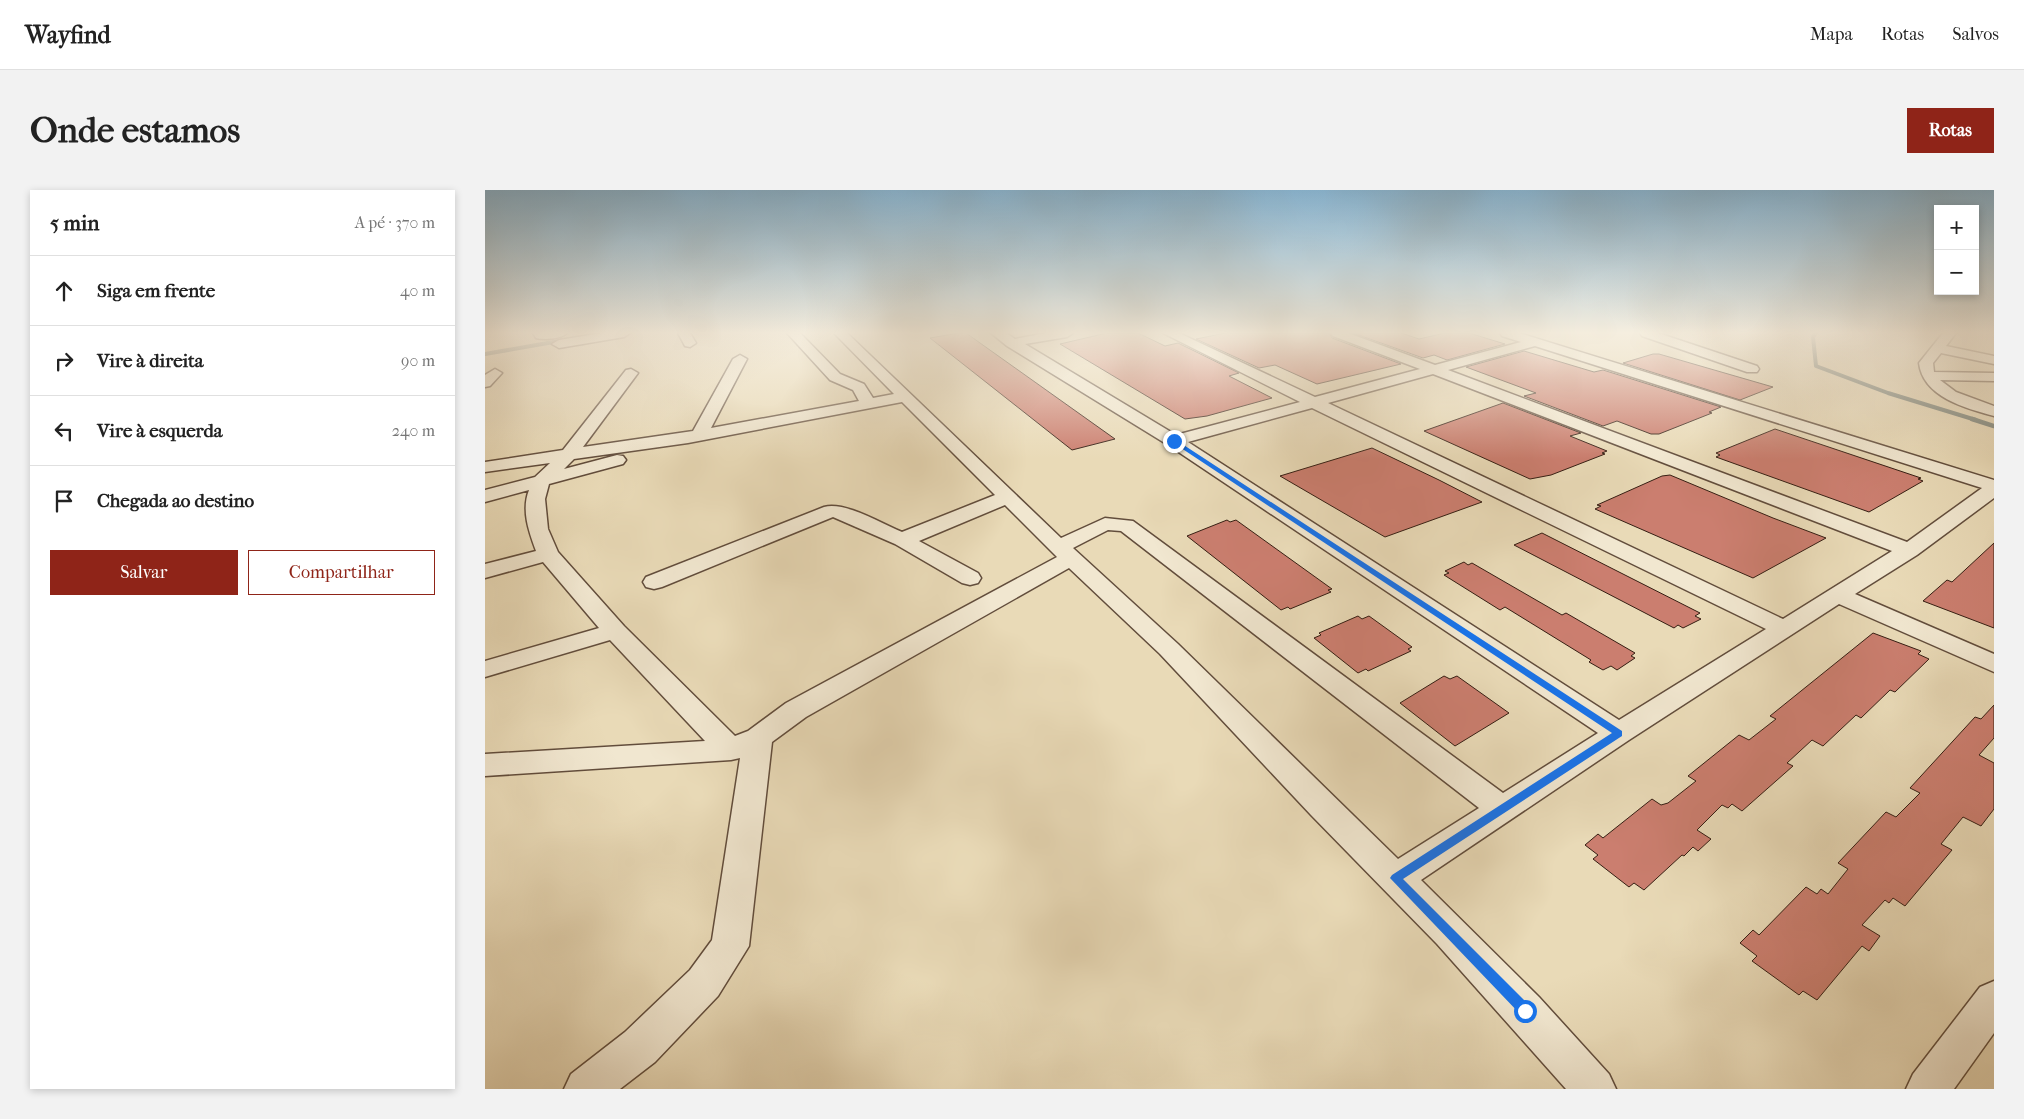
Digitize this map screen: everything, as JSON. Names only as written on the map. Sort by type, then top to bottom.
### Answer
[{"type":"street","points":[[630,375],[569,454],[538,490],[538,529],[549,554],[615,631],[744,744]]},
{"type":"street","points":[[485,498],[538,490],[699,435],[731,375]]},
{"type":"street","points":[[833,375],[859,388],[868,404]]},
{"type":"street","points":[[882,375],[1065,553],[1169,649],[1525,1011],[1594,1089]]},
{"type":"street","points":[[1065,375],[1174,441],[1619,733]]},
{"type":"street","points":[[1258,375],[1785,629]]},
{"type":"street","points":[[1174,441],[1413,375]]},
{"type":"street","points":[[1451,375],[1909,550]]},
{"type":"street","points":[[1639,375],[1994,487]]},
{"type":"street","points":[[1929,376],[1994,377]]},
{"type":"street","points":[[1929,376],[1939,388],[1951,395],[1994,411]]},
{"type":"street","points":[[485,467],[699,435],[905,398]]},
{"type":"street","points":[[1395,878],[1619,733],[1909,550],[1994,487]]},
{"type":"street","points":[[901,540],[1008,497]]},
{"type":"street","points":[[654,582],[831,512],[841,513],[901,540],[970,578]]},
{"type":"street","points":[[485,765],[744,744],[796,710],[1065,553],[1105,524],[1126,526],[1502,809]]},
{"type":"street","points":[[485,571],[549,554]]},
{"type":"street","points":[[1838,596],[1994,664]]},
{"type":"street","points":[[485,669],[615,631]]},
{"type":"street","points":[[586,1089],[640,1047],[704,983],[730,946],[744,744]]},
{"type":"street","points":[[1928,1089],[1994,1000]]},
{"type":"building","points":[[977,375],[1025,375],[1115,439],[1072,450]]},
{"type":"building","points":[[1112,375],[1232,375],[1229,376],[1272,398],[1207,416],[1185,419]]},
{"type":"building","points":[[1297,375],[1355,375],[1317,384]]},
{"type":"building","points":[[1487,375],[1619,375],[1721,407],[1709,412],[1712,413],[1659,434],[1651,434],[1617,421],[1603,426],[1524,396],[1536,393]]},
{"type":"building","points":[[1661,375],[1731,375],[1773,387],[1740,400]]},
{"type":"building","points":[[1503,403],[1581,433],[1570,436],[1607,451],[1602,453],[1605,454],[1551,475],[1530,479],[1424,431]]},
{"type":"building","points":[[1775,429],[1921,478],[1918,479],[1923,481],[1869,512],[1716,457],[1720,455],[1716,453]]},
{"type":"building","points":[[1372,448],[1482,502],[1385,537],[1280,476]]},
{"type":"building","points":[[1670,475],[1826,538],[1753,578],[1595,509],[1601,506],[1597,505],[1662,476]]},
{"type":"building","points":[[1227,520],[1230,522],[1236,520],[1332,589],[1328,590],[1331,592],[1290,609],[1288,607],[1281,610],[1187,536]]},
{"type":"building","points":[[1542,533],[1700,613],[1695,616],[1701,619],[1683,628],[1678,625],[1674,628],[1514,545]]},
{"type":"building","points":[[1994,543],[1994,628],[1923,601],[1947,580],[1952,582]]},
{"type":"building","points":[[1464,562],[1468,565],[1472,563],[1562,615],[1566,613],[1635,653],[1631,656],[1635,658],[1617,670],[1611,666],[1603,670],[1589,662],[1591,660],[1505,607],[1500,610],[1444,575],[1449,573],[1445,571]]},
{"type":"building","points":[[1358,616],[1362,619],[1369,616],[1412,647],[1408,649],[1411,651],[1368,671],[1366,669],[1358,673],[1314,638],[1321,635],[1319,633]]},
{"type":"building","points":[[1873,633],[1921,651],[1918,654],[1929,659],[1895,692],[1890,690],[1861,718],[1856,715],[1823,746],[1812,740],[1787,763],[1793,766],[1742,811],[1732,804],[1728,808],[1722,805],[1697,830],[1711,839],[1698,851],[1693,847],[1684,856],[1682,855],[1644,890],[1634,883],[1629,887],[1593,859],[1598,855],[1585,845],[1598,834],[1603,838],[1652,799],[1661,805],[1668,803],[1696,781],[1688,776],[1739,735],[1749,740],[1776,719],[1770,716]]},
{"type":"building","points":[[1444,676],[1450,679],[1457,676],[1509,713],[1455,746],[1400,703]]},
{"type":"building","points":[[1994,705],[1994,738],[1979,755],[1994,763],[1994,809],[1981,826],[1963,817],[1941,844],[1952,850],[1905,906],[1893,898],[1889,903],[1885,900],[1862,925],[1880,936],[1869,951],[1862,946],[1817,1000],[1803,991],[1799,995],[1752,961],[1757,956],[1740,943],[1753,930],[1759,935],[1806,887],[1817,894],[1821,889],[1828,894],[1848,869],[1838,863],[1886,812],[1896,817],[1920,793],[1910,788],[1975,717],[1981,719]]},
{"type":"waterway","points":[[1840,375],[1888,393],[1976,420]]},
{"type":"waterway","points":[[1972,419],[1994,426]]},
{"type":"route","points":[[1174,441],[1619,733],[1395,878],[1450,932],[1525,1011]]}]
